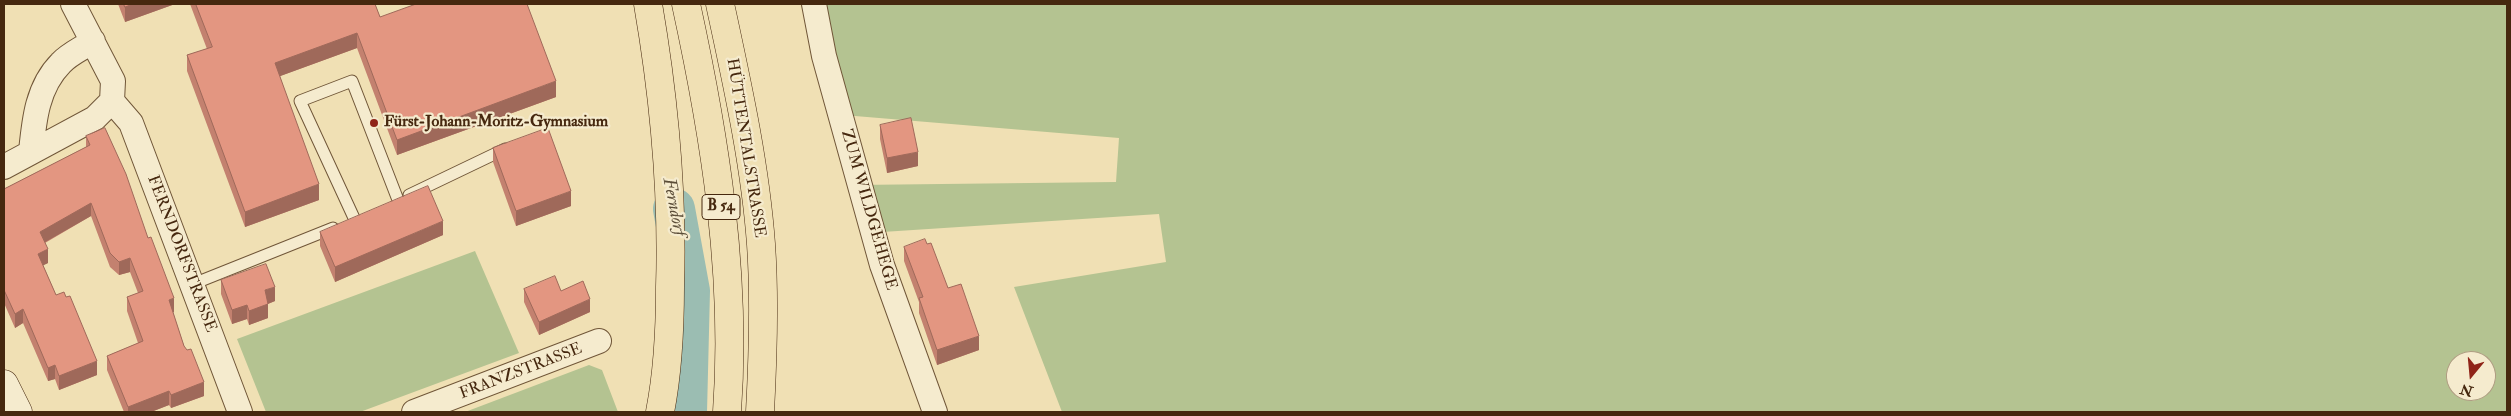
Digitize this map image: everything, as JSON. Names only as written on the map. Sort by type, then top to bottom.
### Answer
[{"type":"highway","points":[[648,4],[664,113],[671,240],[670,329],[665,388],[660,412]]},
{"type":"highway","name":"HÜTTENTALSTRASSE","points":[[686,4],[704,90],[717,171],[724,235],[729,315],[727,412]]},
{"type":"highway","name":"HÜTTENTALSTRASSE","points":[[720,4],[736,76],[752,168],[760,244],[763,316],[761,409]]},
{"type":"main road","points":[[4,384],[18,412]]},
{"type":"street","points":[[4,167],[94,118],[112,101],[113,81],[73,4]]},
{"type":"street","name":"ZUM WILDGEHEGE","points":[[814,4],[824,56],[882,266],[935,412]]},
{"type":"street","points":[[31,152],[34,112],[48,81],[61,62],[93,42]]},
{"type":"street","name":"FERNDORFSTRASSE","points":[[112,101],[131,124],[240,412]]},
{"type":"street","name":"FRANZSTRASSE","points":[[414,412],[599,342]]},
{"type":"lane","points":[[193,284],[359,216],[300,101],[352,81],[393,202],[517,143]]},
{"type":"green space","points":[[801,4],[2507,4],[2507,412],[1062,412],[1014,287],[1166,262],[1159,214],[867,233],[855,185],[1116,182],[1119,138],[843,115]]},
{"type":"green space","points":[[475,251],[519,353],[360,412],[266,412],[237,339]]},
{"type":"green space","points":[[589,365],[602,370],[618,412],[465,412]]},
{"type":"building","points":[[196,4],[375,4],[380,17],[416,4],[527,4],[556,81],[397,140],[357,33],[275,63],[319,184],[245,212],[187,55],[212,47]]},
{"type":"building","points":[[911,118],[918,152],[887,158],[880,125]]},
{"type":"building","points":[[105,128],[126,174],[148,238],[151,237],[174,298],[169,300],[184,346],[187,350],[191,349],[204,382],[171,395],[169,391],[128,407],[107,356],[143,341],[127,297],[143,291],[130,258],[119,262],[110,253],[91,203],[40,232],[48,249],[38,254],[56,295],[64,292],[66,297],[70,296],[97,361],[59,376],[55,365],[48,368],[23,309],[15,314],[4,290],[4,189],[90,145],[86,136]]},
{"type":"building","points":[[548,128],[571,191],[516,211],[493,148]]},
{"type":"building","points":[[428,186],[443,221],[335,267],[320,232]]},
{"type":"building","points":[[925,239],[927,244],[931,243],[948,288],[961,284],[979,336],[937,350],[919,298],[923,297],[904,247]]},
{"type":"building","points":[[266,264],[275,287],[265,290],[268,304],[249,311],[247,305],[232,310],[221,280]]},
{"type":"building","points":[[555,276],[561,291],[583,281],[590,299],[539,322],[524,289]]},
{"type":"waterway","name":"Ferndorf","points":[[674,209],[689,291],[686,412]]},
{"type":"place","name":"Fürst-Johann-Moritz-Gymnasium","points":[[374,123]]}]
